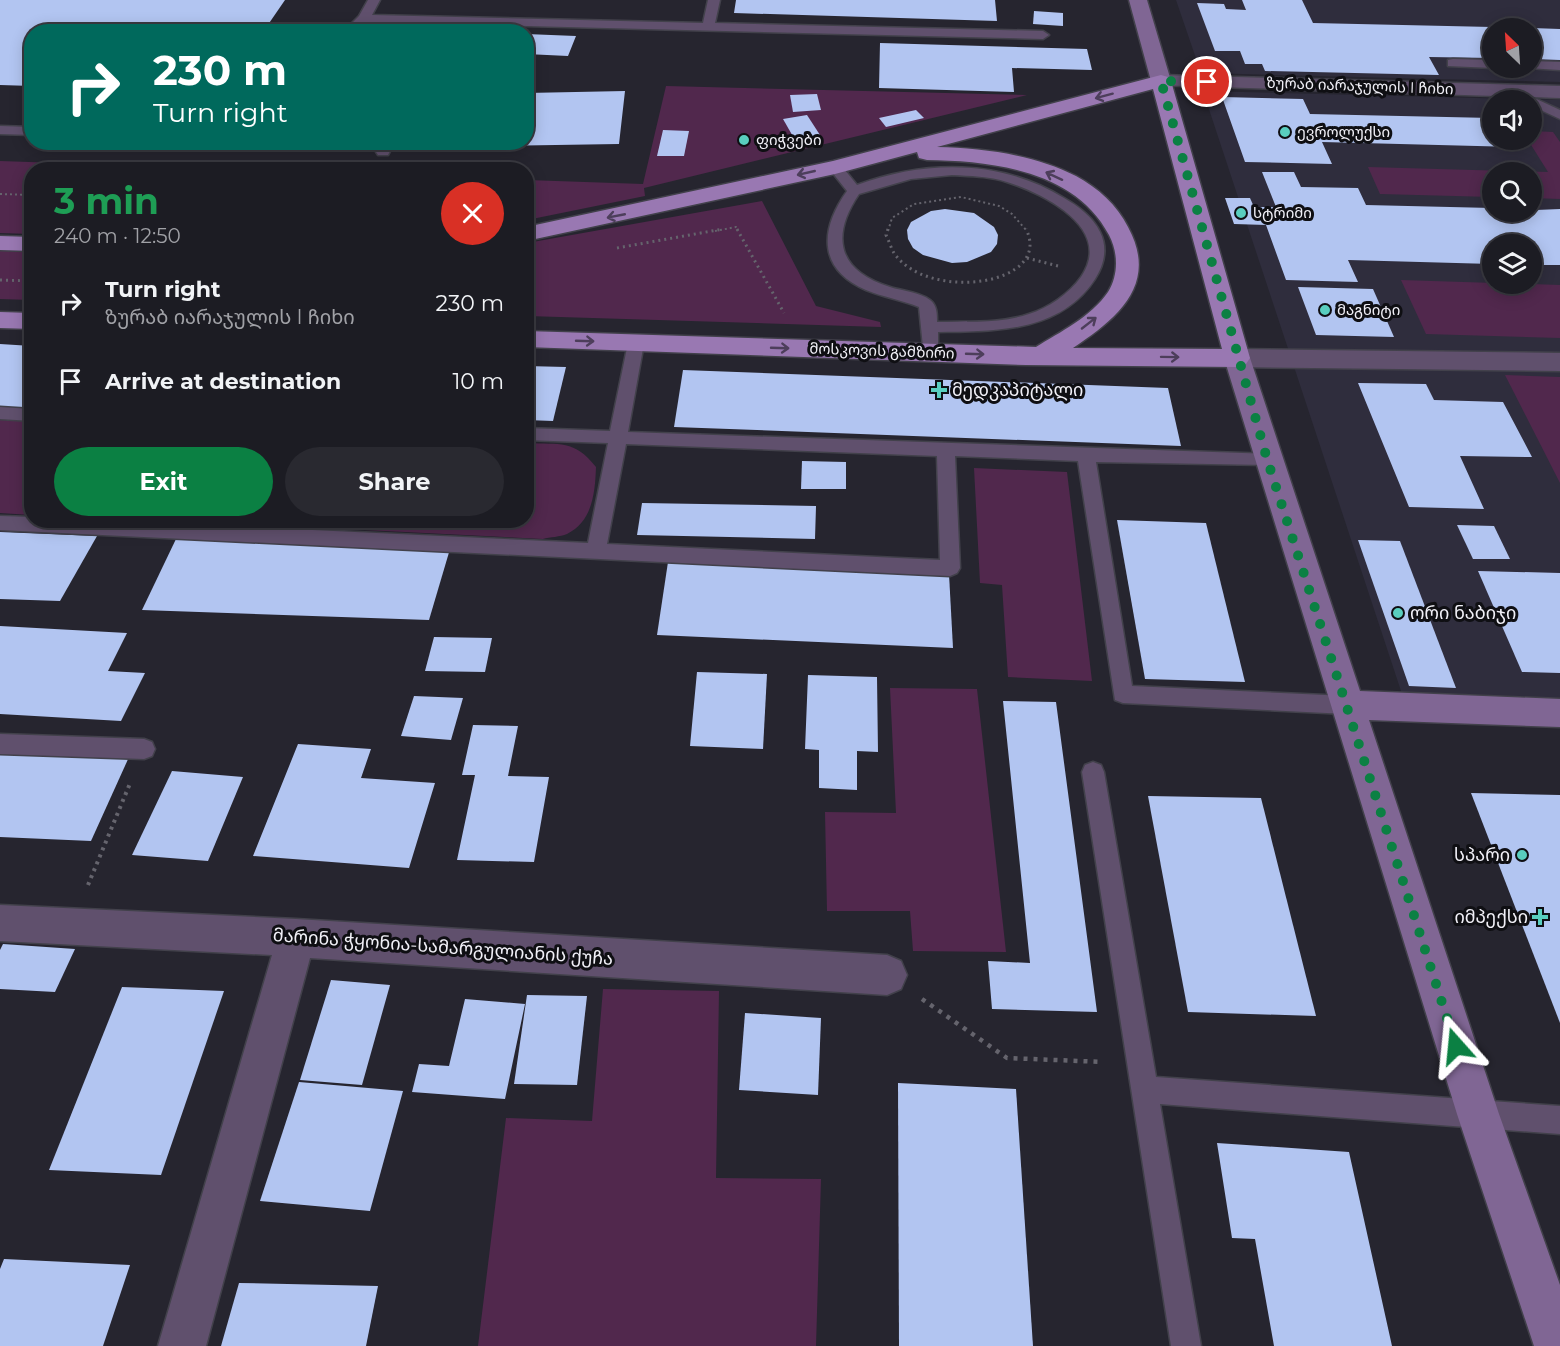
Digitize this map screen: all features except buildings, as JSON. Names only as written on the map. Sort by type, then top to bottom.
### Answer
[{"type":"main road","points":[[1138,0],[1267,459],[1478,1114],[1558,1346]]},
{"type":"main road","points":[[534,232],[835,167],[1161,81]]},
{"type":"main road","points":[[863,159],[954,153],[1013,160],[1074,186],[1109,214],[1120,229],[1129,262],[1121,291],[1088,325],[1041,356]]},
{"type":"main road","points":[[0,243],[24,244]]},
{"type":"main road","points":[[0,320],[24,321]]},
{"type":"main road","name":"მოსკოვის გამზირი","points":[[534,339],[636,343],[930,340],[1041,356],[1237,358]]},
{"type":"main road","points":[[1347,705],[1560,713]]},
{"type":"street","name":"ზურაბ იარაჯულის I ჩიხი","points":[[1161,81],[1510,90]]},
{"type":"street","name":"ზურაბ იარაჯულის I ჩიხი","points":[[1542,91],[1560,92]]},
{"type":"street","points":[[1237,358],[1560,362]]},
{"type":"street","name":"მარინა ჭყონია-სამარგულიანის ქუჩა","points":[[0,923],[296,938],[886,975]]},
{"type":"street","points":[[182,1346],[296,938]]},
{"type":"lane","points":[[358,24],[364,18],[374,0]]},
{"type":"lane","points":[[708,27],[714,0]]},
{"type":"lane","points":[[364,18],[1042,35]]},
{"type":"lane","points":[[1453,63],[1482,64]]},
{"type":"lane","points":[[1542,65],[1560,66]]},
{"type":"lane","points":[[1542,106],[1560,115]]},
{"type":"lane","points":[[0,130],[24,131]]},
{"type":"lane","points":[[835,167],[854,191]]},
{"type":"lane","points":[[941,172],[973,172],[1010,178],[1069,207],[1093,232],[1097,250],[1095,269],[1078,291],[1058,307],[1037,317],[930,340],[929,311],[925,304],[868,285],[851,274],[837,257],[833,233],[839,211],[854,191],[882,181],[941,172]]},
{"type":"lane","points":[[596,551],[636,343]]},
{"type":"lane","points":[[0,413],[24,414]]},
{"type":"lane","points":[[534,434],[1086,455],[1267,459]]},
{"type":"lane","points":[[218,528],[596,551],[950,568],[946,450]]},
{"type":"lane","points":[[1086,455],[1123,693],[1347,705]]},
{"type":"lane","points":[[0,523],[24,523]]},
{"type":"lane","points":[[0,744],[144,749]]},
{"type":"lane","points":[[1093,772],[1186,1346]]},
{"type":"lane","points":[[1142,1076],[1478,1114],[1560,1120]]},
{"type":"path","points":[[0,194],[24,195]]},
{"type":"path","points":[[955,196],[978,199],[1008,212],[1027,230],[1031,244],[1027,258],[1015,270],[997,279],[974,283],[949,282],[925,276],[905,267],[892,254],[886,239],[888,226],[897,213],[912,204],[932,198],[955,196]]},
{"type":"path","points":[[736,227],[784,313]]},
{"type":"path","points":[[0,280],[24,281]]},
{"type":"path","points":[[72,925],[144,749]]},
{"type":"path","points":[[886,975],[1007,1058],[1142,1076]]},
{"type":"shaded area","points":[[1176,0],[1560,0],[1560,82],[1201,73]]},
{"type":"shaded area","name":"ფიჭვები","points":[[666,86],[1027,95],[644,188],[645,196],[534,219],[534,180],[643,184]]},
{"type":"shaded area","points":[[1203,91],[1482,98],[1482,150],[1542,150],[1542,100],[1560,100],[1560,698],[1437,693],[1402,694]]},
{"type":"shaded area","points":[[1542,131],[1553,132],[1560,142],[1560,199],[1542,198],[1542,172],[1548,172],[1534,150],[1542,150]]},
{"type":"shaded area","points":[[0,161],[29,162],[24,162],[24,234],[0,233]]},
{"type":"shaded area","points":[[1368,167],[1482,170],[1482,197],[1380,194]]},
{"type":"shaded area","points":[[762,201],[816,306],[880,322],[881,327],[534,316],[534,242]]},
{"type":"shaded area","points":[[0,249],[24,250],[24,300],[0,299]]},
{"type":"shaded area","points":[[1401,280],[1482,283],[1482,294],[1542,294],[1542,284],[1560,285],[1560,338],[1426,334]]},
{"type":"shaded area","points":[[1505,375],[1560,377],[1560,483]]},
{"type":"shaded area","points":[[0,420],[24,421],[24,515],[0,513]]},
{"type":"shaded area","points":[[534,443],[566,445],[581,452],[596,467],[591,505],[576,528],[561,536],[543,539],[323,528],[534,528]]},
{"type":"shaded area","points":[[974,468],[1067,472],[1092,681],[1008,677],[1002,585],[980,583]]},
{"type":"shaded area","points":[[890,688],[977,689],[1006,952],[913,951],[910,911],[827,911],[825,812],[896,813]]},
{"type":"shaded area","points":[[603,989],[719,991],[716,1178],[821,1179],[816,1346],[478,1346],[506,1118],[592,1121]]},
{"type":"place","name":"ევროლუქსი","points":[[1285,132]]},
{"type":"place","name":"ფიჭვები","points":[[744,140]]},
{"type":"place","name":"სტრიმი","points":[[1241,213]]},
{"type":"place","name":"მაგნიტი","points":[[1325,310]]},
{"type":"place","name":"მედკაპიტალი","points":[[939,390]]},
{"type":"place","name":"ორი ნაბიჯი","points":[[1398,613]]},
{"type":"place","name":"სპარი","points":[[1522,855]]},
{"type":"place","name":"იმპექსი","points":[[1540,917]]},
{"type":"route","points":[[1207,82],[1161,81],[1267,459],[1456,1046]]}]
